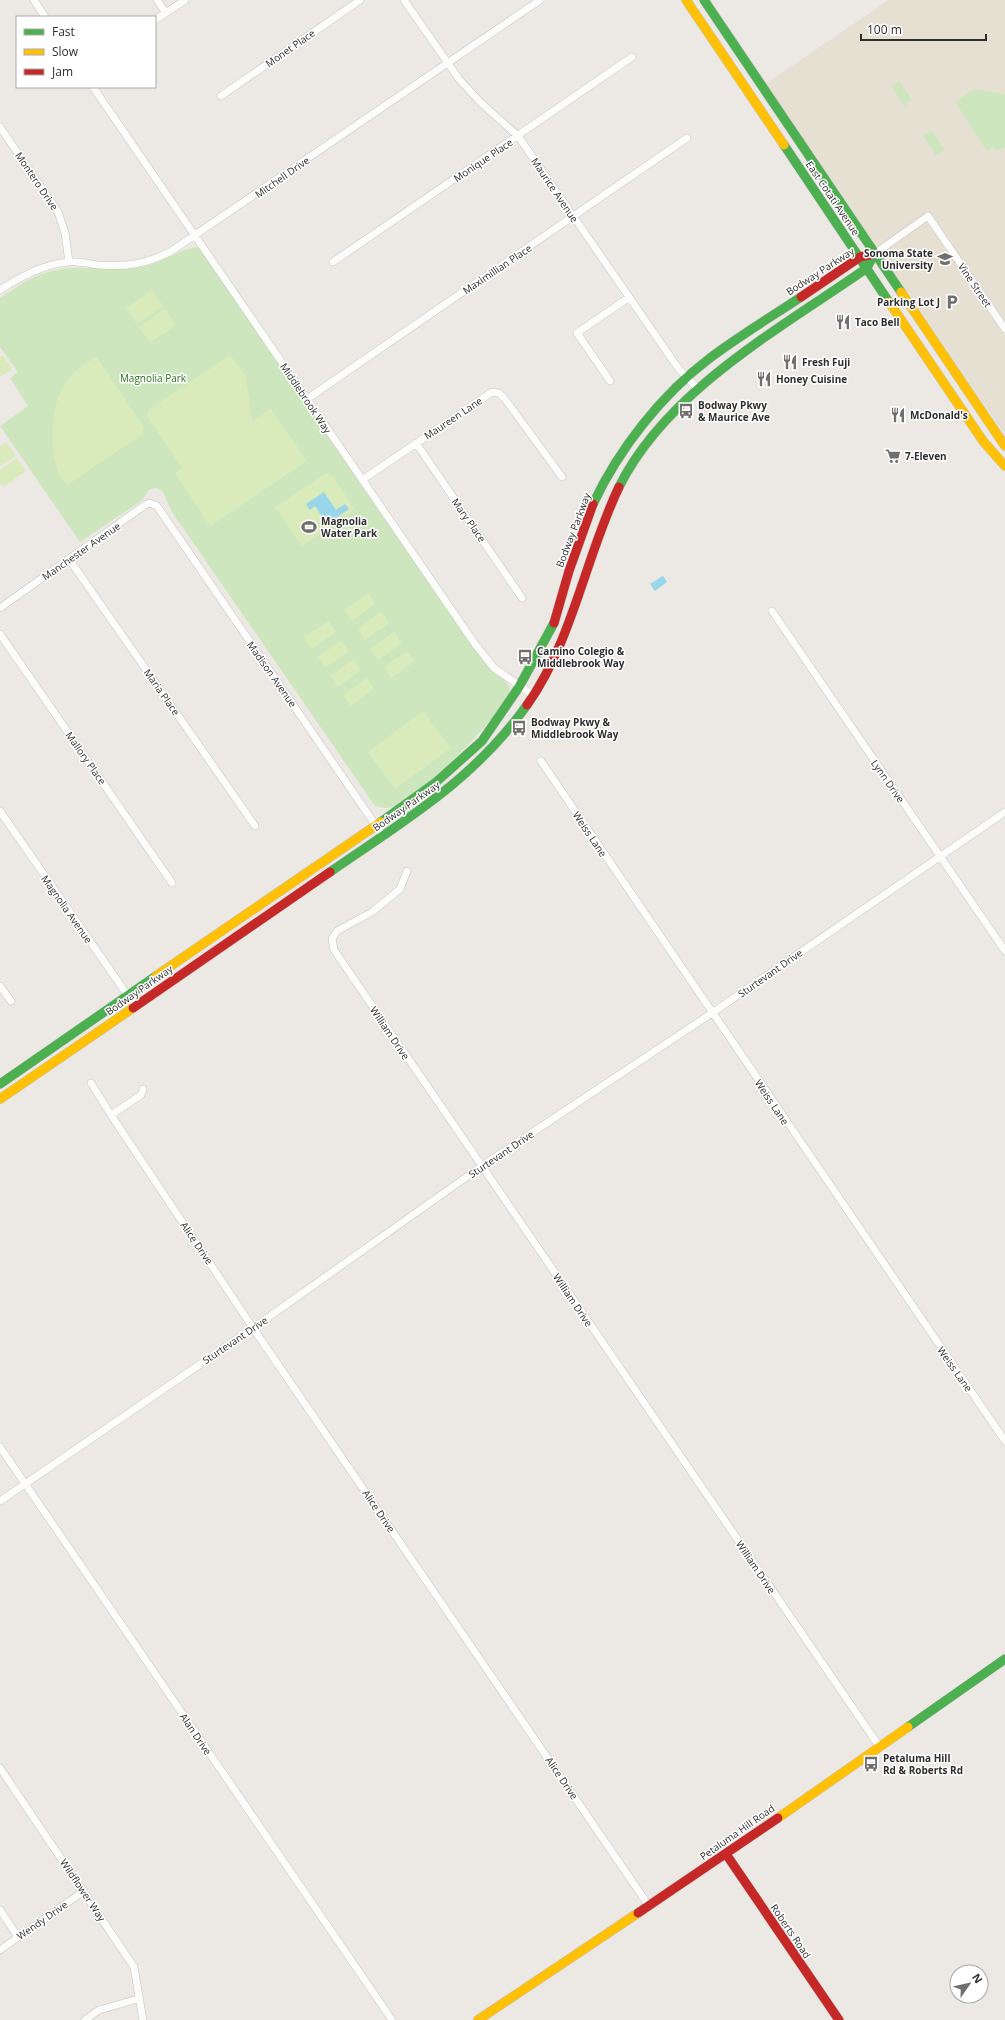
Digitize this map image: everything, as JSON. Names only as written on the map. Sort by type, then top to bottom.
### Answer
[{"type":"street","points":[[34,0],[44,16]]},
{"type":"street","points":[[157,0],[166,13]]},
{"type":"street","points":[[156,19],[185,0]]},
{"type":"street","name":"Monet Place","points":[[221,96],[360,0]]},
{"type":"street","name":"Maurice Avenue","points":[[404,0],[459,79],[481,103],[518,136],[628,298],[686,378],[697,388]]},
{"type":"street","name":"Mitchell Drive","points":[[0,290],[16,280],[43,268],[69,262],[114,266],[149,262],[170,252],[196,236],[540,0]]},
{"type":"street","name":"East Cotati Avenue","points":[[686,0],[983,442],[1005,466]]},
{"type":"street","name":"East Cotati Avenue","points":[[704,0],[1005,446]]},
{"type":"street","name":"Monique Place","points":[[333,262],[632,57]]},
{"type":"street","name":"Middlebrook Way","points":[[94,88],[475,644],[494,668],[519,687],[533,695]]},
{"type":"street","name":"Montero Drive","points":[[0,127],[58,212],[65,233],[69,262]]},
{"type":"street","name":"Maximillian Place","points":[[307,399],[687,138]]},
{"type":"street","name":"Vine Street","points":[[874,254],[928,216],[1005,329]]},
{"type":"street","name":"Bodway Parkway","points":[[0,1084],[376,825],[435,783],[482,741],[519,687],[553,625],[569,571],[593,503],[620,455],[649,417],[686,378],[710,358],[860,257],[874,254]]},
{"type":"street","name":"Bodway Parkway","points":[[0,1099],[440,796],[491,750],[533,695],[557,651],[597,536],[616,493],[634,462],[656,431],[697,388],[738,356],[867,268],[874,254]]},
{"type":"street","points":[[610,381],[577,334],[628,298]]},
{"type":"street","name":"Maureen Lane","points":[[362,480],[492,392],[499,393],[505,399],[562,476]]},
{"type":"street","name":"Mary Place","points":[[416,444],[522,598]]},
{"type":"street","name":"Manchester Avenue","points":[[0,608],[145,505],[150,504],[157,506],[161,512]]},
{"type":"street","name":"Madison Avenue","points":[[161,512],[383,836]]},
{"type":"street","name":"Maria Place","points":[[69,559],[255,826]]},
{"type":"street","name":"Lynn Drive","points":[[772,611],[1005,951]]},
{"type":"street","name":"Mallory Place","points":[[0,634],[172,883]]},
{"type":"street","name":"Weiss Lane","points":[[541,761],[1005,1441]]},
{"type":"street","name":"Magnolia Avenue","points":[[0,811],[135,1006]]},
{"type":"street","name":"Sturtevant Drive","points":[[0,1501],[253,1328],[482,1166],[712,1013],[1005,812]]},
{"type":"street","name":"William Drive","points":[[407,871],[400,889],[372,912],[337,931],[332,939],[334,950],[879,1746]]},
{"type":"street","points":[[0,986],[10,1001]]},
{"type":"street","name":"Alice Drive","points":[[91,1084],[253,1328],[649,1906]]},
{"type":"street","points":[[111,1114],[141,1095],[143,1089]]},
{"type":"street","name":"Alan Drive","points":[[0,1447],[392,2020]]},
{"type":"street","name":"Petaluma Hill Road","points":[[478,2020],[726,1854],[1005,1659]]},
{"type":"street","name":"Wildflower Way","points":[[0,1768],[134,1967],[138,1999],[143,2020]]},
{"type":"street","name":"Roberts Road","points":[[726,1854],[839,2020]]},
{"type":"street","name":"Wendy Drive","points":[[0,1950],[84,1891]]},
{"type":"street","points":[[0,1910],[18,1937]]},
{"type":"street","points":[[85,2020],[99,2010],[138,1999]]},
{"type":"shaded area","name":"Sonoma State University","points":[[889,0],[1005,0],[1005,435],[765,84]]},
{"type":"green space","points":[[899,81],[912,100],[904,106],[891,86]]},
{"type":"green space","points":[[975,89],[1005,94],[1005,147],[997,152],[993,147],[987,151],[955,102]]},
{"type":"green space","points":[[932,131],[945,150],[936,155],[923,136]]},
{"type":"green space","name":"Magnolia Park","points":[[197,247],[206,255],[480,656],[506,681],[509,686],[510,689],[506,699],[495,715],[460,753],[420,789],[393,807],[384,808],[375,806],[172,512],[163,492],[157,488],[150,489],[141,501],[80,542],[0,426],[28,406],[10,378],[18,372],[0,347],[0,298],[41,274],[59,269],[137,268],[152,264],[190,248]]},
{"type":"green space","points":[[152,290],[163,306],[137,324],[126,308]]},
{"type":"green space","points":[[165,309],[176,325],[150,343],[139,327]]},
{"type":"green space","points":[[3,355],[12,369],[0,377],[0,357]]},
{"type":"green space","points":[[230,355],[246,377],[252,422],[271,409],[307,461],[210,526],[175,473],[182,468],[147,416],[148,410]]},
{"type":"green space","points":[[96,356],[144,427],[143,434],[67,485],[57,469],[52,446],[54,411],[61,390],[69,378]]},
{"type":"green space","points":[[6,442],[16,456],[0,466],[0,447]]},
{"type":"green space","points":[[17,458],[26,471],[3,487],[0,483],[0,470]]},
{"type":"green space","name":"Magnolia Water Park","points":[[326,473],[333,477],[355,509],[302,546],[275,507]]},
{"type":"green space","points":[[368,593],[375,604],[352,621],[344,610]]},
{"type":"green space","points":[[381,612],[389,623],[365,640],[358,629]]},
{"type":"green space","points":[[328,621],[336,632],[312,649],[304,638]]},
{"type":"green space","points":[[394,632],[402,643],[378,660],[370,649]]},
{"type":"green space","points":[[341,641],[349,651],[325,668],[317,657]]},
{"type":"green space","points":[[407,651],[415,661],[391,678],[384,667]]},
{"type":"green space","points":[[354,659],[361,670],[338,687],[330,676]]},
{"type":"green space","points":[[367,678],[374,689],[351,706],[343,695]]},
{"type":"green space","points":[[423,711],[451,748],[395,789],[368,752]]},
{"type":"water","points":[[324,492],[336,510],[345,504],[349,509],[327,524],[315,506],[310,510],[306,504]]},
{"type":"water","points":[[663,576],[667,582],[655,591],[650,584]]},
{"type":"traffic: fast","points":[[704,0],[901,292]]},
{"type":"traffic: fast","points":[[784,145],[889,302]]},
{"type":"traffic: fast","points":[[619,487],[640,452],[666,420],[696,391],[763,338],[867,268],[874,254]]},
{"type":"traffic: fast","points":[[593,504],[603,483],[629,443],[658,406],[675,389],[710,358],[801,297]]},
{"type":"traffic: fast","points":[[381,822],[435,783],[482,741],[519,687],[554,623]]},
{"type":"traffic: fast","points":[[330,872],[411,816],[461,777],[506,732],[527,705]]},
{"type":"traffic: fast","points":[[0,1084],[156,976]]},
{"type":"traffic: fast","points":[[908,1727],[1005,1659]]},
{"type":"traffic: slow","points":[[686,0],[784,145]]},
{"type":"traffic: slow","points":[[901,292],[1005,446]]},
{"type":"traffic: slow","points":[[889,302],[983,441],[1005,466]]},
{"type":"traffic: slow","points":[[156,976],[381,822]]},
{"type":"traffic: slow","points":[[0,1099],[133,1008]]},
{"type":"traffic: slow","points":[[778,1818],[908,1727]]},
{"type":"traffic: slow","points":[[478,2020],[638,1913]]},
{"type":"traffic: jam","points":[[801,297],[860,257],[874,254]]},
{"type":"traffic: jam","points":[[527,705],[543,680],[556,654],[578,598],[607,514],[619,487]]},
{"type":"traffic: jam","points":[[554,623],[569,571],[593,504]]},
{"type":"traffic: jam","points":[[133,1008],[330,872]]},
{"type":"traffic: jam","points":[[638,1913],[778,1818]]},
{"type":"traffic: jam","points":[[726,1854],[839,2020]]},
{"type":"place","name":"Sonoma State University","points":[[945,259]]},
{"type":"place","name":"Parking Lot J","points":[[952,302]]},
{"type":"place","name":"Taco Bell","points":[[843,322]]},
{"type":"place","name":"Fresh Fuji","points":[[790,362]]},
{"type":"place","name":"Honey Cuisine","points":[[764,379]]},
{"type":"place","name":"Bodway Pkwy & Maurice Ave","points":[[686,411]]},
{"type":"place","name":"McDonald's","points":[[898,415]]},
{"type":"place","name":"7-Eleven","points":[[893,456]]},
{"type":"place","name":"Magnolia Water Park","points":[[309,527]]},
{"type":"place","name":"Camino Colegio & Middlebrook Way","points":[[525,657]]},
{"type":"place","name":"Bodway Pkwy & Middlebrook Way","points":[[519,728]]},
{"type":"place","name":"Petaluma Hill Rd & Roberts Rd","points":[[871,1764]]}]
